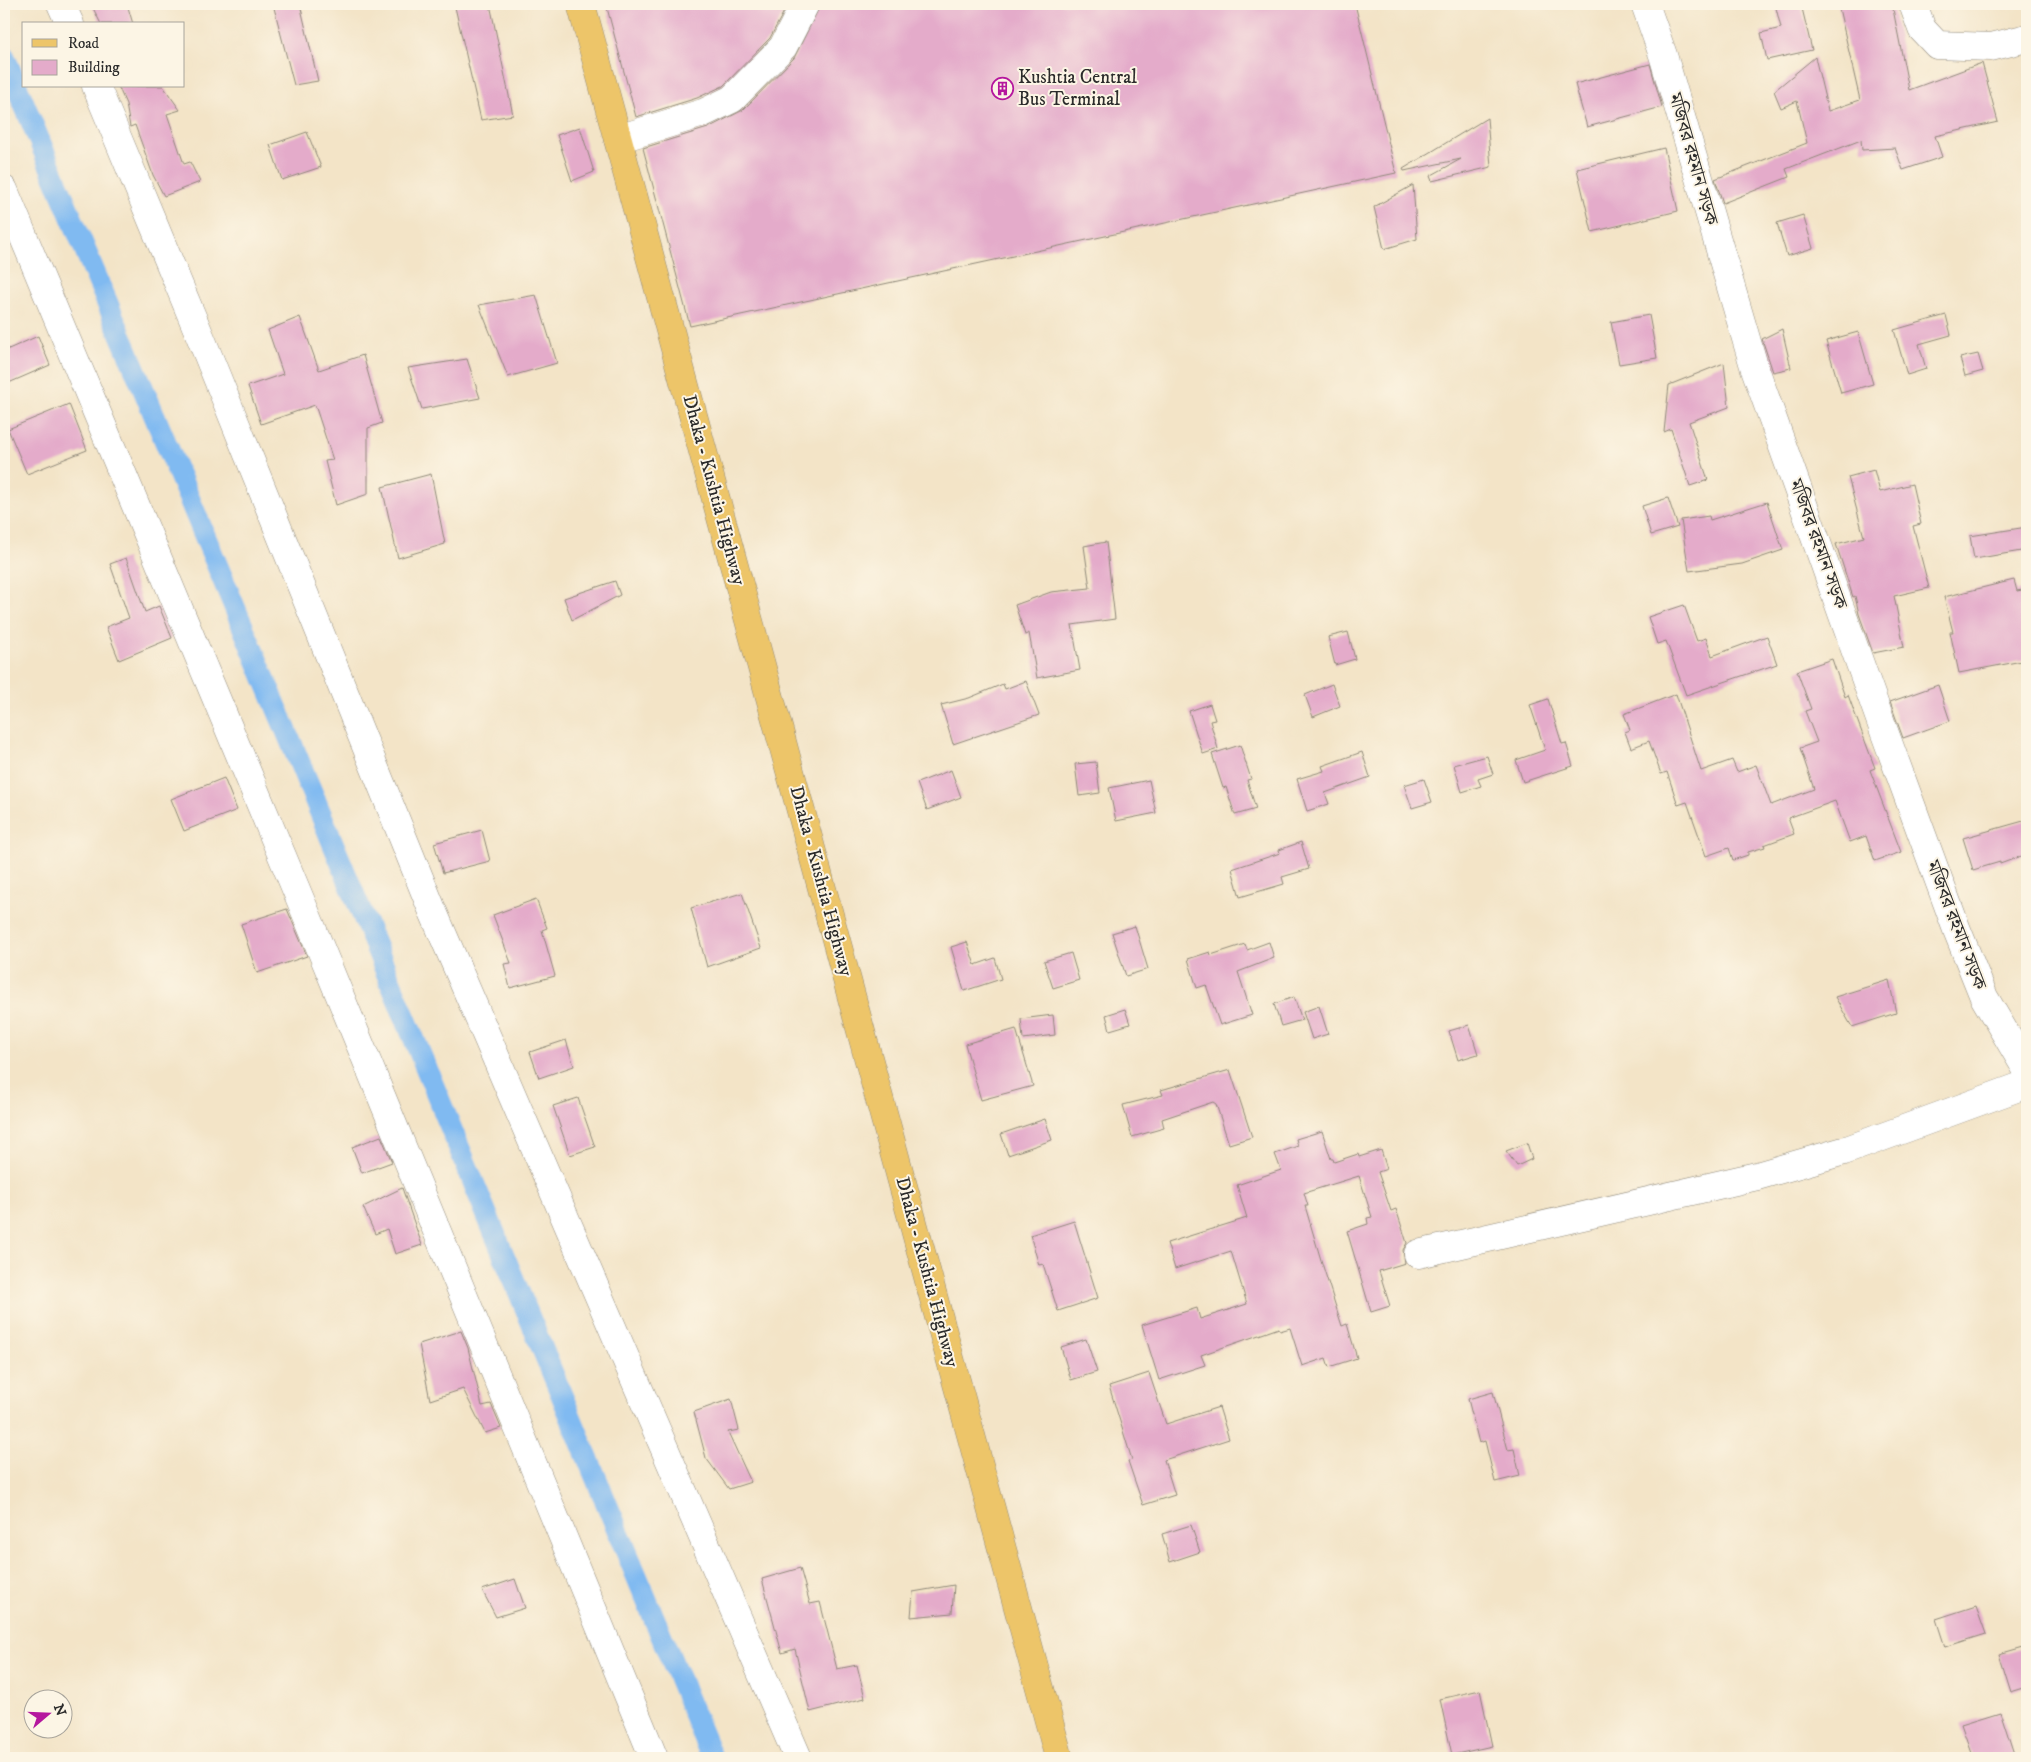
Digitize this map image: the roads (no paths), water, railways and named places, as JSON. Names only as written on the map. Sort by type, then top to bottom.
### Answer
[{"type":"main road","name":"Dhaka - Kushtia Highway","points":[[581,4],[1058,1758]]},
{"type":"street","points":[[61,4],[69,22]]},
{"type":"street","points":[[618,139],[703,113],[732,98],[783,47],[805,4]]},
{"type":"street","name":"মজিবর রহমান সড়ক","points":[[1645,4],[1663,55],[1754,366],[1877,713],[1957,930],[1984,997],[2027,1070]]},
{"type":"street","points":[[1913,4],[1922,29],[1937,45],[1991,47],[2027,38]]},
{"type":"street","points":[[97,88],[203,343],[431,907],[798,1758]]},
{"type":"street","points":[[4,190],[303,906],[654,1758]]},
{"type":"street","points":[[1418,1254],[1758,1176],[1844,1151],[2027,1084]]},
{"type":"waterway","points":[[4,56],[286,730],[712,1758]]},
{"type":"place","name":"Kushtia Central Bus Terminal","points":[[1002,88]]}]
